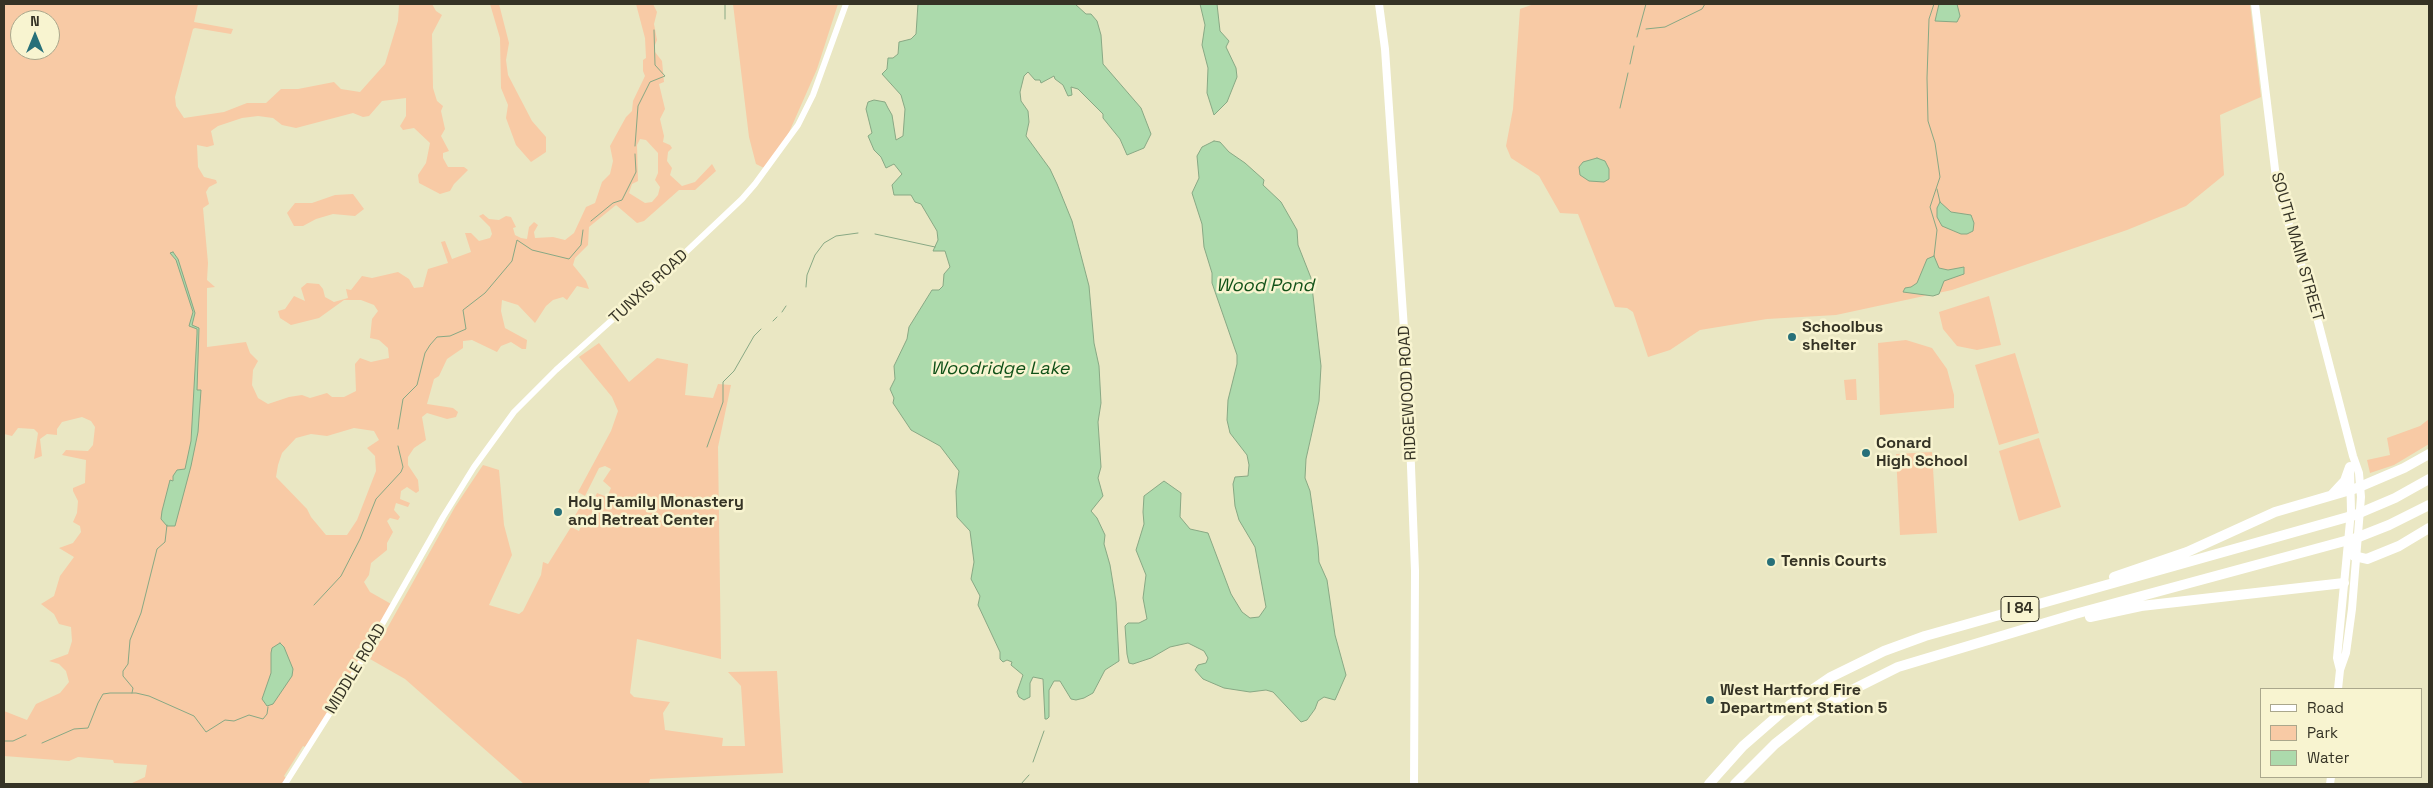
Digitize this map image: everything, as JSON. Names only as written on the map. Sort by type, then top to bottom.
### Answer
[{"type":"highway","points":[[2094,588],[2120,574],[2187,552],[2275,512],[2356,489],[2404,468],[2429,454]]},
{"type":"highway","points":[[2329,497],[2343,484],[2350,467]]},
{"type":"highway","name":"I 84","points":[[1709,784],[1735,754],[1778,714],[1817,686],[1884,650],[1925,636],[2355,515],[2395,498],[2429,479]]},
{"type":"highway","name":"I 84","points":[[1738,781],[1756,762],[1803,721],[1859,686],[1914,661],[2171,587],[2345,541],[2382,529],[2429,505]]},
{"type":"highway","points":[[2352,551],[2365,559],[2374,557],[2399,546],[2429,528]]},
{"type":"highway","points":[[1994,638],[2033,632],[2131,608],[2344,584]]},
{"type":"main road","name":"RIDGEWOOD ROAD","points":[[1379,4],[1385,49],[1408,398],[1415,570],[1414,784]]},
{"type":"main road","name":"SOUTH MAIN STREET","points":[[2255,4],[2277,186],[2314,306],[2353,456],[2358,467],[2356,489],[2351,502],[2352,609],[2338,688]]},
{"type":"main road","name":"SOUTH MAIN STREET","points":[[2340,670],[2337,660],[2341,608],[2360,499],[2350,467],[2353,456]]},
{"type":"main road","points":[[2341,608],[2352,609]]},
{"type":"main road","points":[[2339,634],[2349,634]]},
{"type":"street","name":"TUNXIS ROAD","points":[[423,552],[474,467],[514,412],[556,370],[678,260],[755,184],[803,118],[846,4]]},
{"type":"street","name":"MIDDLE ROAD","points":[[285,784],[347,686],[423,552]]},
{"type":"green space","points":[[4,4],[198,4],[194,22],[233,29],[231,34],[193,29],[175,97],[176,106],[184,118],[224,112],[247,103],[266,103],[281,89],[298,89],[334,82],[341,89],[360,92],[385,64],[398,21],[399,4],[432,4],[436,11],[442,15],[432,34],[433,88],[437,101],[443,106],[441,111],[445,129],[441,136],[449,151],[443,153],[443,158],[448,167],[464,167],[468,170],[454,184],[450,191],[440,194],[419,183],[418,175],[426,163],[430,143],[414,128],[403,130],[400,126],[406,116],[406,98],[382,101],[369,116],[363,117],[353,113],[296,128],[282,125],[273,118],[258,116],[242,118],[218,126],[211,131],[214,145],[207,147],[197,145],[198,167],[204,177],[216,180],[217,183],[209,187],[206,192],[209,204],[203,208],[208,263],[207,280],[215,287],[207,288],[207,347],[246,342],[250,353],[258,361],[253,370],[252,385],[258,398],[268,404],[302,395],[310,398],[327,393],[332,397],[344,397],[356,391],[355,364],[360,358],[371,362],[389,358],[388,348],[379,340],[370,338],[372,319],[378,311],[374,305],[361,300],[344,300],[319,318],[291,325],[280,318],[278,311],[285,309],[294,296],[305,301],[301,288],[307,283],[319,284],[323,289],[325,297],[334,302],[348,298],[346,289],[351,290],[362,276],[372,278],[398,272],[409,279],[414,288],[423,287],[428,269],[448,263],[441,242],[445,241],[452,259],[471,252],[465,233],[471,233],[479,241],[490,238],[492,234],[490,227],[479,216],[483,214],[489,219],[499,220],[506,216],[511,217],[516,227],[513,228],[515,235],[521,238],[527,239],[529,227],[534,222],[538,225],[534,232],[535,238],[553,237],[565,240],[574,233],[586,207],[595,203],[602,182],[610,174],[613,161],[610,146],[626,117],[632,111],[633,101],[645,76],[643,60],[646,58],[645,38],[636,4],[653,4],[657,12],[654,24],[657,40],[655,52],[662,61],[664,82],[659,84],[665,109],[660,119],[664,136],[663,142],[672,148],[668,152],[667,161],[672,168],[670,175],[682,186],[695,182],[712,164],[716,171],[695,190],[679,190],[644,221],[637,223],[616,205],[589,227],[588,245],[575,258],[573,265],[586,281],[589,289],[577,286],[567,300],[563,297],[553,300],[546,306],[535,323],[518,305],[502,300],[501,311],[505,328],[527,340],[526,349],[522,349],[511,342],[501,346],[497,352],[472,340],[463,341],[463,348],[447,359],[439,376],[434,379],[427,404],[453,408],[458,412],[456,417],[447,419],[427,413],[422,417],[426,440],[414,448],[408,457],[408,465],[418,480],[419,491],[416,493],[407,487],[401,491],[400,499],[410,503],[408,507],[396,503],[394,510],[400,517],[398,520],[390,518],[387,521],[393,532],[387,543],[387,550],[371,563],[369,575],[364,582],[370,592],[393,605],[307,748],[303,746],[284,776],[288,780],[285,784],[130,784],[145,777],[147,765],[114,763],[113,760],[78,757],[69,761],[4,756],[4,711],[27,720],[36,704],[60,693],[69,682],[66,671],[59,664],[49,661],[68,654],[72,641],[71,627],[59,624],[54,614],[41,604],[54,596],[60,576],[74,557],[59,548],[73,543],[81,532],[80,526],[73,522],[77,513],[78,501],[73,488],[85,483],[86,460],[62,455],[66,450],[88,451],[93,445],[95,427],[91,421],[82,417],[62,422],[57,429],[57,435],[47,434],[40,439],[42,456],[34,459],[38,433],[34,429],[18,428],[12,436],[4,434]],"holes":[[[640,139],[646,140],[658,153],[658,173],[655,180],[660,187],[658,195],[652,202],[645,203],[629,193],[632,184],[638,181],[637,145]],[[354,428],[374,431],[379,440],[367,448],[375,456],[376,471],[357,520],[347,535],[326,535],[307,509],[276,477],[278,465],[282,453],[296,438],[311,434],[327,436]]]},
{"type":"green space","points":[[490,4],[499,4],[509,43],[506,60],[508,75],[532,121],[546,137],[546,152],[531,162],[516,145],[506,118],[508,105],[501,88],[500,38]]},
{"type":"green space","points":[[733,4],[838,4],[817,69],[787,137],[764,168],[756,164],[749,137]]},
{"type":"green space","points":[[1534,4],[2250,4],[2261,97],[2220,115],[2224,175],[2186,206],[2127,230],[1952,290],[1836,315],[1767,319],[1700,330],[1670,350],[1648,357],[1633,312],[1627,308],[1615,307],[1578,214],[1560,213],[1539,176],[1511,158],[1506,146],[1513,109],[1520,9]]},
{"type":"green space","points":[[353,194],[364,209],[355,216],[333,214],[316,219],[303,226],[294,226],[287,213],[295,203],[312,203],[335,195]]},
{"type":"green space","points":[[1989,296],[2001,345],[1977,350],[1957,346],[1943,329],[1939,312]]},
{"type":"green space","points":[[1906,340],[1932,348],[1947,369],[1954,395],[1954,408],[1880,415],[1878,343]]},
{"type":"green space","points":[[599,343],[629,382],[657,358],[688,364],[685,395],[713,398],[718,384],[731,385],[718,447],[721,659],[637,639],[630,693],[634,697],[670,702],[663,713],[665,730],[723,738],[722,746],[745,746],[741,686],[728,672],[777,671],[783,773],[650,779],[649,784],[524,784],[405,679],[370,659],[455,507],[483,465],[499,470],[504,525],[512,555],[489,605],[519,614],[523,611],[541,575],[543,562],[548,564],[571,527],[579,531],[582,524],[573,519],[583,502],[591,505],[597,493],[607,497],[611,488],[603,481],[611,469],[605,466],[599,468],[585,496],[578,492],[611,431],[618,411],[612,397],[579,357]]},
{"type":"green space","points":[[2015,353],[2039,433],[1999,445],[1975,365]]},
{"type":"green space","points":[[1856,379],[1857,400],[1846,400],[1844,380]]},
{"type":"green space","points":[[2429,419],[2429,444],[2394,465],[2370,473],[2367,460],[2390,455],[2387,438],[2420,426]]},
{"type":"green space","points":[[2039,438],[2061,507],[2019,521],[1999,451]]},
{"type":"green space","points":[[1932,452],[1937,533],[1900,535],[1896,454]]},
{"type":"water","name":"Woodridge Lake","points":[[918,4],[1075,4],[1086,14],[1091,14],[1097,21],[1101,35],[1103,64],[1141,108],[1151,134],[1144,148],[1127,155],[1120,139],[1103,118],[1103,114],[1078,89],[1071,87],[1072,95],[1068,96],[1063,85],[1054,76],[1041,83],[1040,80],[1035,80],[1028,72],[1024,76],[1020,92],[1021,101],[1028,111],[1029,122],[1026,136],[1050,169],[1057,184],[1072,221],[1089,286],[1094,343],[1099,366],[1101,403],[1098,422],[1101,467],[1098,478],[1103,496],[1091,511],[1097,518],[1105,535],[1104,544],[1110,565],[1116,602],[1119,661],[1105,670],[1093,693],[1084,698],[1071,699],[1060,681],[1054,681],[1049,690],[1049,717],[1047,719],[1045,719],[1043,679],[1033,677],[1030,683],[1030,697],[1024,700],[1019,697],[1017,692],[1023,675],[1011,665],[1012,662],[1007,660],[1003,662],[1000,659],[1000,652],[978,605],[980,596],[971,579],[974,562],[970,531],[957,517],[956,491],[959,471],[940,446],[911,430],[893,403],[894,398],[890,389],[895,379],[894,366],[907,339],[909,327],[932,290],[939,290],[943,286],[944,274],[950,267],[945,251],[933,251],[938,240],[937,231],[921,204],[915,202],[911,195],[894,195],[892,185],[902,174],[894,164],[886,168],[881,157],[874,150],[868,136],[872,133],[866,109],[868,102],[874,100],[885,102],[892,115],[896,140],[903,136],[905,109],[901,95],[882,74],[887,69],[888,58],[893,58],[898,54],[899,42],[911,39],[916,34]]},
{"type":"water","points":[[1200,4],[1217,4],[1220,31],[1229,41],[1226,47],[1236,68],[1237,77],[1227,102],[1214,115],[1207,93],[1208,68],[1202,45],[1205,25]]},
{"type":"water","points":[[1939,4],[1957,4],[1960,16],[1957,22],[1935,21]]},
{"type":"water","name":"Wood Pond","points":[[1214,141],[1220,142],[1229,152],[1264,180],[1263,185],[1281,202],[1297,230],[1298,245],[1311,278],[1321,366],[1319,401],[1306,459],[1305,478],[1310,491],[1319,562],[1327,580],[1335,635],[1346,675],[1335,700],[1324,697],[1318,701],[1307,720],[1301,722],[1273,692],[1266,690],[1250,692],[1224,688],[1203,679],[1195,670],[1198,665],[1206,663],[1208,658],[1204,651],[1188,643],[1170,647],[1151,658],[1133,664],[1129,663],[1127,654],[1125,626],[1128,623],[1139,623],[1147,619],[1143,598],[1146,575],[1136,550],[1144,524],[1144,496],[1164,481],[1181,493],[1180,517],[1190,529],[1208,533],[1231,594],[1242,612],[1250,618],[1259,617],[1266,607],[1255,547],[1239,520],[1235,506],[1233,484],[1235,477],[1248,476],[1249,465],[1247,455],[1230,433],[1227,420],[1228,400],[1237,364],[1237,355],[1212,283],[1212,273],[1204,247],[1202,224],[1192,193],[1199,178],[1197,156],[1202,147]]},
{"type":"water","points":[[1597,158],[1605,161],[1609,169],[1609,179],[1604,182],[1589,181],[1580,175],[1579,167],[1583,162]]},
{"type":"water","points":[[1940,202],[1951,212],[1971,215],[1974,223],[1973,231],[1961,234],[1942,226],[1937,217],[1937,208]]},
{"type":"water","points":[[173,252],[178,259],[195,313],[192,325],[199,328],[197,390],[201,390],[198,432],[191,466],[175,526],[167,526],[161,519],[170,480],[173,481],[173,476],[177,470],[185,469],[191,441],[197,334],[197,329],[189,326],[193,312],[176,260],[170,253]]},
{"type":"water","points":[[1934,256],[1939,268],[1948,270],[1964,267],[1964,274],[1944,281],[1939,294],[1933,296],[1903,292],[1905,288],[1917,283],[1927,259]]},
{"type":"water","points":[[280,643],[284,647],[293,669],[292,676],[273,704],[267,706],[262,699],[271,673],[272,648]]},
{"type":"waterway","points":[[725,4],[725,19]]},
{"type":"waterway","points":[[1637,37],[1646,4]]},
{"type":"waterway","points":[[1646,29],[1665,27],[1702,9],[1705,4]]},
{"type":"waterway","points":[[1934,4],[1929,19],[1927,78],[1928,121],[1935,143],[1940,177],[1930,207],[1937,230],[1934,256]]},
{"type":"waterway","points":[[635,146],[638,106],[650,82],[665,76],[655,65],[654,30]]},
{"type":"waterway","points":[[1630,64],[1634,46]]},
{"type":"waterway","points":[[1620,108],[1628,73]]},
{"type":"waterway","points":[[591,221],[613,203],[622,200],[636,172],[635,154]]},
{"type":"waterway","points":[[1937,189],[1940,202]]},
{"type":"waterway","points":[[398,429],[403,399],[417,385],[425,353],[430,345],[437,337],[450,336],[466,329],[463,310],[485,293],[512,261],[517,240],[532,250],[569,259],[581,245],[583,230]]},
{"type":"waterway","points":[[806,287],[807,275],[815,255],[824,243],[836,236],[858,233]]},
{"type":"waterway","points":[[875,234],[935,247]]},
{"type":"waterway","points":[[782,312],[786,306]]},
{"type":"waterway","points":[[773,321],[777,317]]},
{"type":"waterway","points":[[707,447],[723,402],[723,382],[734,371],[754,336],[761,329]]},
{"type":"waterway","points":[[314,605],[341,576],[360,539],[376,499],[401,472],[403,467],[398,446]]},
{"type":"waterway","points":[[132,693],[133,688],[123,676],[123,671],[128,664],[130,640],[141,613],[157,549],[165,542],[167,525]]},
{"type":"waterway","points":[[42,743],[74,729],[88,728],[103,694],[136,693],[149,696],[194,716],[206,732],[225,720],[234,721],[249,715],[263,719],[267,714],[268,707]]},
{"type":"waterway","points":[[1033,762],[1044,731]]},
{"type":"waterway","points":[[4,741],[13,741],[26,735]]},
{"type":"waterway","points":[[1021,784],[1029,775]]},
{"type":"place","name":"Schoolbus shelter","points":[[1792,337]]},
{"type":"place","name":"Conard High School","points":[[1866,453]]},
{"type":"place","name":"Holy Family Monastery and Retreat Center","points":[[558,512]]},
{"type":"place","name":"Tennis Courts","points":[[1771,562]]},
{"type":"place","name":"West Hartford Fire Department Station 5","points":[[1710,700]]}]
